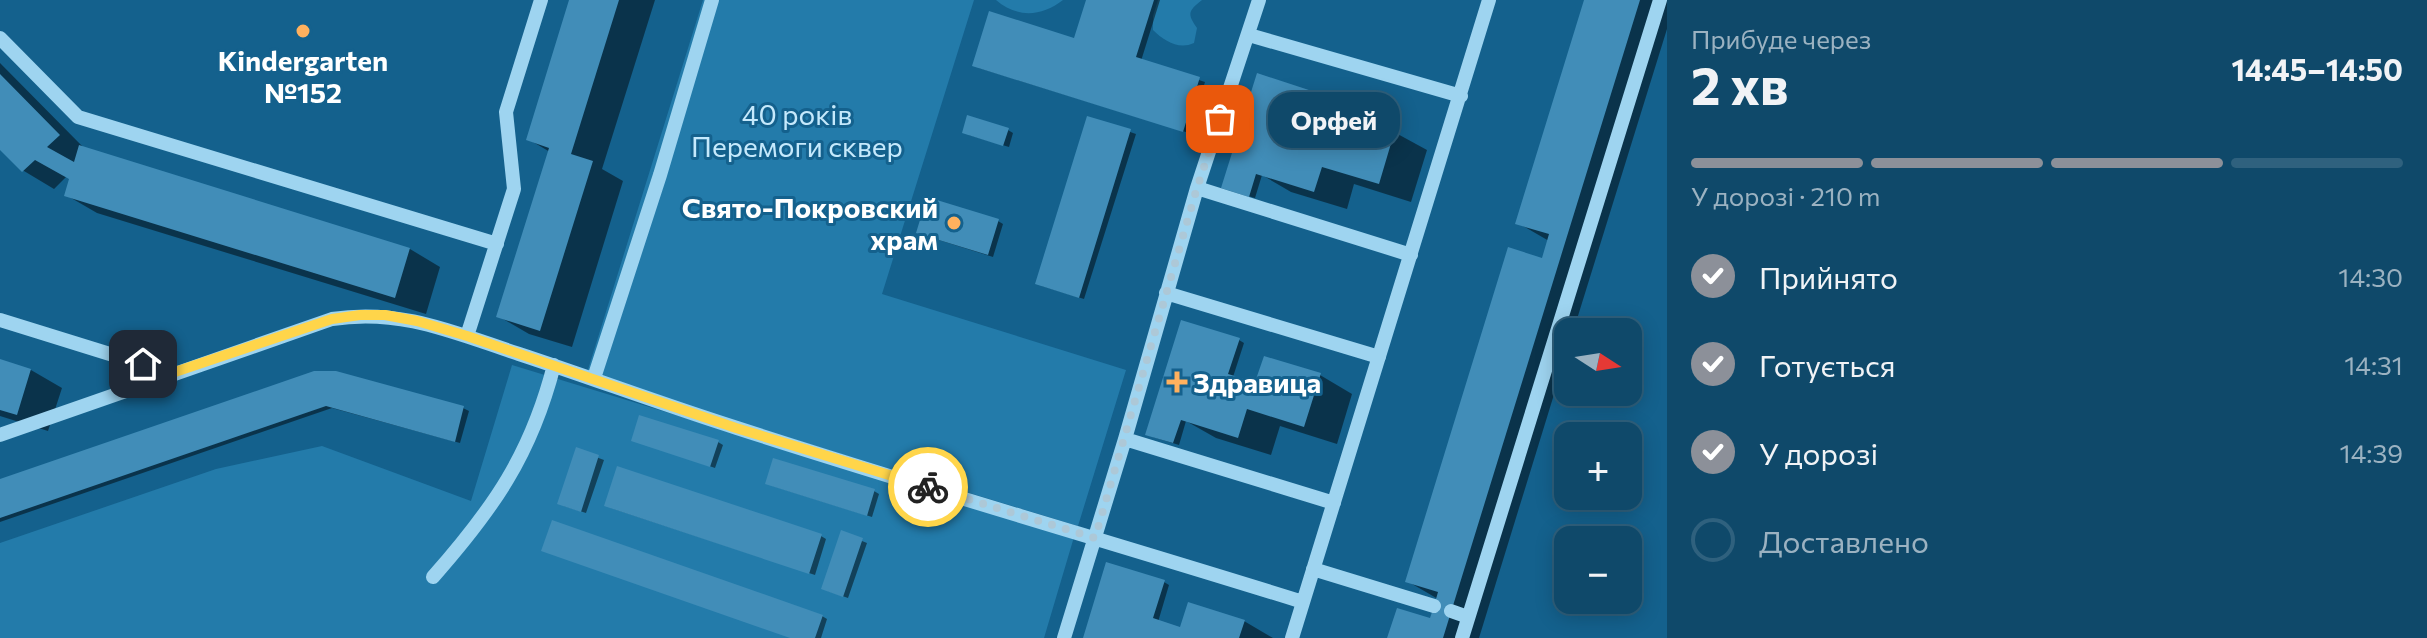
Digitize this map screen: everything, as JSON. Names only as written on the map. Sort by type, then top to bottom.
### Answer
[{"type":"lane","points":[[467,336],[514,189],[506,112],[541,0]]},
{"type":"lane","points":[[594,378],[660,175],[712,0]]},
{"type":"lane","points":[[1064,638],[1197,188],[1259,0]]},
{"type":"lane","points":[[1292,638],[1489,0]]},
{"type":"lane","points":[[1462,638],[1660,0]]},
{"type":"lane","points":[[1249,35],[1461,96]]},
{"type":"lane","points":[[0,38],[78,117],[497,244]]},
{"type":"lane","points":[[1197,188],[1411,255]]},
{"type":"lane","points":[[1166,293],[1379,357]]},
{"type":"lane","points":[[0,435],[332,319],[385,315],[467,336],[736,428],[1303,602]]},
{"type":"lane","points":[[0,320],[172,373]]},
{"type":"lane","points":[[433,577],[471,534],[509,481],[543,409],[554,365]]},
{"type":"lane","points":[[1125,439],[1334,503]]},
{"type":"lane","points":[[1313,569],[1434,606]]},
{"type":"lane","points":[[1451,611],[1468,617]]},
{"type":"green space","name":"40 років Перемоги сквер","points":[[703,0],[974,0],[882,294],[1126,370],[1078,526],[586,376]]},
{"type":"green space","points":[[996,0],[1063,0],[1046,10],[1029,13],[1012,10]]},
{"type":"green space","points":[[1158,0],[1202,0],[1190,13],[1197,28],[1194,43],[1172,43],[1153,30]]},
{"type":"green space","points":[[512,365],[1074,537],[1044,638],[0,638],[0,543],[216,469],[322,446],[471,501]]},
{"type":"building","points":[[569,0],[619,0],[571,154],[593,161],[540,331],[496,317],[549,148],[526,140]]},
{"type":"building","points":[[1086,0],[1154,0],[1136,57],[1200,77],[1183,132],[972,66],[989,11],[1074,38]]},
{"type":"building","points":[[1584,0],[1640,0],[1443,638],[1387,638],[1397,608],[1430,618],[1434,606],[1438,592],[1405,582],[1508,247],[1542,258],[1549,234],[1515,224]]},
{"type":"building","points":[[1257,73],[1315,92],[1305,126],[1332,134],[1338,112],[1395,130],[1379,184],[1322,167],[1314,192],[1256,174],[1249,197],[1221,188]]},
{"type":"building","points":[[0,74],[60,135],[47,147],[74,162],[79,145],[410,248],[395,298],[64,196],[69,179],[35,160],[22,172],[0,150]]},
{"type":"building","points":[[967,115],[1009,128],[1003,146],[962,133]]},
{"type":"building","points":[[1087,116],[1131,129],[1079,298],[1035,284]]},
{"type":"building","points":[[927,197],[999,219],[988,255],[916,233]]},
{"type":"building","points":[[1181,320],[1240,338],[1228,374],[1255,382],[1264,356],[1321,373],[1304,427],[1247,409],[1238,438],[1181,420],[1173,443],[1145,435]]},
{"type":"building","points":[[0,359],[31,369],[17,415],[0,410]]},
{"type":"building","points":[[314,371],[336,371],[464,406],[455,442],[326,406],[0,518],[0,479]]},
{"type":"building","points":[[639,415],[719,440],[710,467],[631,441]]},
{"type":"building","points":[[576,447],[599,455],[581,512],[557,504]]},
{"type":"building","points":[[773,458],[875,489],[867,516],[765,484]]},
{"type":"building","points":[[617,466],[822,534],[809,574],[604,506]]},
{"type":"building","points":[[552,520],[823,615],[815,638],[790,638],[541,551]]},
{"type":"building","points":[[841,530],[863,538],[843,597],[821,589]]},
{"type":"building","points":[[1106,562],[1165,580],[1153,618],[1180,627],[1188,602],[1245,620],[1239,638],[1083,638]]},
{"type":"way so far","points":[[928,487],[1095,538],[1220,119]]},
{"type":"place","name":"Kindergarten №152","points":[[303,31]]},
{"type":"place","name":"Орфей","points":[[1220,119]]},
{"type":"place","name":"Свято-Покровский храм","points":[[954,223]]},
{"type":"place","name":"Здравица","points":[[1177,382]]},
{"type":"route","points":[[143,364],[172,373],[332,319],[385,315],[467,336],[736,428],[928,487]]}]
